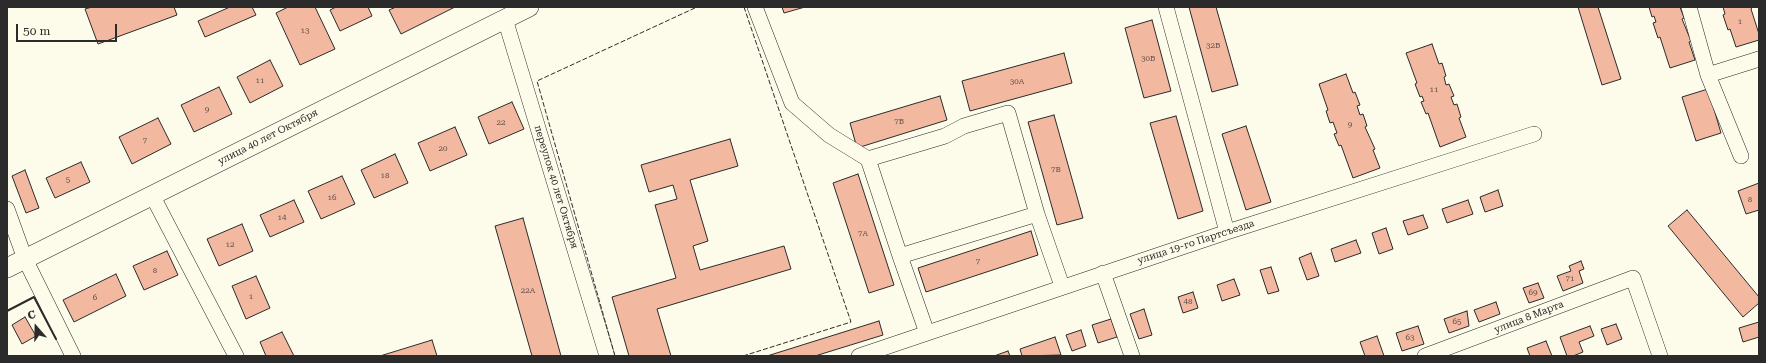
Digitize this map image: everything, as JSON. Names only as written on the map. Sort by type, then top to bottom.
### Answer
[{"type":"main road","name":"улица 40 лет Октября","points":[[7,268],[530,7]]},
{"type":"street","points":[[755,7],[792,103],[829,135],[868,158],[927,333]]},
{"type":"street","points":[[1166,7],[1227,232]]},
{"type":"street","points":[[1689,7],[1708,75],[1741,156]]},
{"type":"street","name":"переулок 40 лет Октября","points":[[505,19],[607,356]]},
{"type":"street","points":[[1708,75],[1759,59]]},
{"type":"street","points":[[868,158],[945,136],[964,126],[1008,114],[1037,214],[1062,286]]},
{"type":"street","name":"улица 19-го Партсъезда","points":[[859,356],[1062,286],[1534,134]]},
{"type":"street","points":[[152,195],[236,356]]},
{"type":"street","points":[[7,209],[25,259],[73,356]]},
{"type":"street","points":[[900,256],[1037,214]]},
{"type":"street","points":[[1103,273],[1132,356]]},
{"type":"street","name":"улица 8 Марта","points":[[1425,356],[1633,278],[1660,356]]},
{"type":"building","points":[[92,7],[174,7],[177,15],[98,44],[85,9]]},
{"type":"building","points":[[230,7],[252,7],[256,15],[205,37],[198,21]]},
{"type":"building","points":[[288,7],[315,7],[335,49],[300,65],[276,13]]},
{"type":"building","points":[[336,7],[368,7],[372,16],[340,31],[330,10]]},
{"type":"building","points":[[396,7],[455,7],[401,34],[389,10]]},
{"type":"building","points":[[782,7],[805,7],[784,13]]},
{"type":"building","points":[[1189,7],[1216,7],[1238,85],[1212,92]]},
{"type":"building","points":[[1578,7],[1598,7],[1621,79],[1602,85]]},
{"type":"building","points":[[1649,7],[1680,7],[1684,18],[1682,19],[1691,41],[1689,42],[1695,60],[1670,68],[1660,37],[1658,38],[1653,23],[1656,22],[1654,16],[1652,17]]},
{"type":"building","points":[[1723,7],[1753,7],[1751,9],[1759,34],[1759,40],[1736,47],[1730,29],[1728,30],[1723,15],[1725,14]]},
{"type":"building","points":[[1152,20],[1171,91],[1144,98],[1125,28]]},
{"type":"building","points":[[1432,44],[1439,64],[1442,63],[1446,76],[1444,77],[1446,85],[1449,84],[1454,96],[1451,97],[1454,105],[1457,104],[1461,117],[1459,118],[1466,137],[1440,147],[1428,113],[1426,114],[1421,102],[1424,101],[1422,96],[1420,97],[1415,84],[1417,83],[1406,53]]},
{"type":"building","points":[[1064,53],[1072,83],[970,111],[962,81]]},
{"type":"building","points":[[270,60],[283,86],[250,103],[237,77]]},
{"type":"building","points":[[1346,74],[1353,93],[1355,92],[1360,105],[1357,106],[1360,115],[1363,114],[1367,126],[1365,127],[1375,149],[1373,150],[1380,168],[1353,178],[1341,145],[1339,146],[1334,134],[1337,133],[1333,122],[1330,123],[1326,111],[1328,110],[1319,84]]},
{"type":"building","points":[[219,87],[232,114],[194,132],[181,105]]},
{"type":"building","points":[[1708,89],[1721,133],[1696,141],[1682,97]]},
{"type":"building","points":[[940,96],[947,120],[857,148],[850,123]]},
{"type":"building","points":[[512,102],[524,129],[489,144],[478,117]]},
{"type":"building","points":[[1054,115],[1083,218],[1057,225],[1028,122]]},
{"type":"building","points":[[1176,116],[1203,211],[1178,219],[1150,123]]},
{"type":"building","points":[[158,118],[171,144],[132,164],[119,137]]},
{"type":"building","points":[[1246,126],[1271,202],[1246,210],[1222,134]]},
{"type":"building","points":[[455,127],[467,155],[430,171],[418,143]]},
{"type":"building","points":[[730,139],[738,166],[690,180],[708,241],[693,246],[700,270],[784,246],[791,269],[657,309],[671,356],[629,356],[612,297],[676,278],[655,205],[677,199],[673,185],[649,192],[641,165]]},
{"type":"building","points":[[395,154],[408,183],[374,198],[361,170]]},
{"type":"building","points":[[81,162],[90,182],[55,198],[46,178]]},
{"type":"building","points":[[25,170],[39,208],[26,213],[12,176]]},
{"type":"building","points":[[858,174],[894,285],[869,293],[833,183]]},
{"type":"building","points":[[342,176],[355,204],[321,219],[308,191]]},
{"type":"building","points":[[1759,183],[1759,210],[1746,214],[1738,191]]},
{"type":"building","points":[[1498,190],[1503,206],[1485,212],[1480,197]]},
{"type":"building","points":[[294,200],[304,222],[270,237],[260,215]]},
{"type":"building","points":[[1468,200],[1473,214],[1447,223],[1442,209]]},
{"type":"building","points":[[1687,210],[1759,297],[1759,303],[1743,317],[1668,226]]},
{"type":"building","points":[[1423,215],[1428,228],[1408,235],[1403,221]]},
{"type":"building","points":[[523,218],[561,356],[532,356],[495,226]]},
{"type":"building","points":[[242,224],[253,251],[219,266],[207,239]]},
{"type":"building","points":[[1386,228],[1393,249],[1379,254],[1372,233]]},
{"type":"building","points":[[1031,231],[1038,255],[926,292],[918,268]]},
{"type":"building","points":[[1356,240],[1361,253],[1335,262],[1331,249]]},
{"type":"building","points":[[167,251],[178,275],[144,290],[133,266]]},
{"type":"building","points":[[1311,253],[1319,276],[1307,280],[1299,258]]},
{"type":"building","points":[[1581,261],[1584,269],[1579,271],[1583,283],[1563,291],[1557,276],[1571,271],[1569,266]]},
{"type":"building","points":[[1271,267],[1279,291],[1268,294],[1260,270]]},
{"type":"building","points":[[116,274],[126,296],[74,322],[63,300]]},
{"type":"building","points":[[256,276],[270,308],[246,319],[232,286]]},
{"type":"building","points":[[1234,279],[1240,295],[1222,301],[1217,285]]},
{"type":"building","points":[[1538,283],[1544,298],[1529,303],[1523,288]]},
{"type":"building","points":[[1193,292],[1198,308],[1183,313],[1178,297]]},
{"type":"building","points":[[1496,302],[1500,314],[1479,322],[1474,310]]},
{"type":"building","points":[[1144,309],[1152,335],[1139,339],[1130,314]]},
{"type":"building","points":[[1467,311],[1469,326],[1449,333],[1444,319]]},
{"type":"building","points":[[25,317],[36,336],[22,344],[12,325]]},
{"type":"building","points":[[1111,319],[1117,337],[1098,343],[1092,325]]},
{"type":"building","points":[[879,321],[883,335],[815,356],[767,356]]},
{"type":"building","points":[[1759,322],[1759,337],[1743,342],[1739,328]]},
{"type":"building","points":[[1616,324],[1622,339],[1607,345],[1601,329]]},
{"type":"building","points":[[1418,326],[1424,344],[1402,351],[1396,333]]},
{"type":"building","points":[[1590,326],[1594,336],[1579,342],[1583,352],[1573,356],[1567,356],[1560,337]]},
{"type":"building","points":[[1081,330],[1086,346],[1072,351],[1066,335]]},
{"type":"building","points":[[282,332],[294,356],[266,356],[260,342]]},
{"type":"building","points":[[1377,336],[1384,356],[1365,356],[1360,342]]},
{"type":"building","points":[[1055,337],[1061,355],[1022,356],[1020,349]]},
{"type":"building","points":[[432,340],[437,356],[380,356]]},
{"type":"building","points":[[1546,341],[1552,356],[1530,356],[1527,348]]},
{"type":"building","points":[[1008,351],[1010,356],[994,356]]},
{"type":"fence","points":[[615,356],[537,81],[697,7]]},
{"type":"fence","points":[[743,356],[851,322],[744,7]]},
{"type":"wall","points":[[7,311],[34,297],[56,339]]}]
